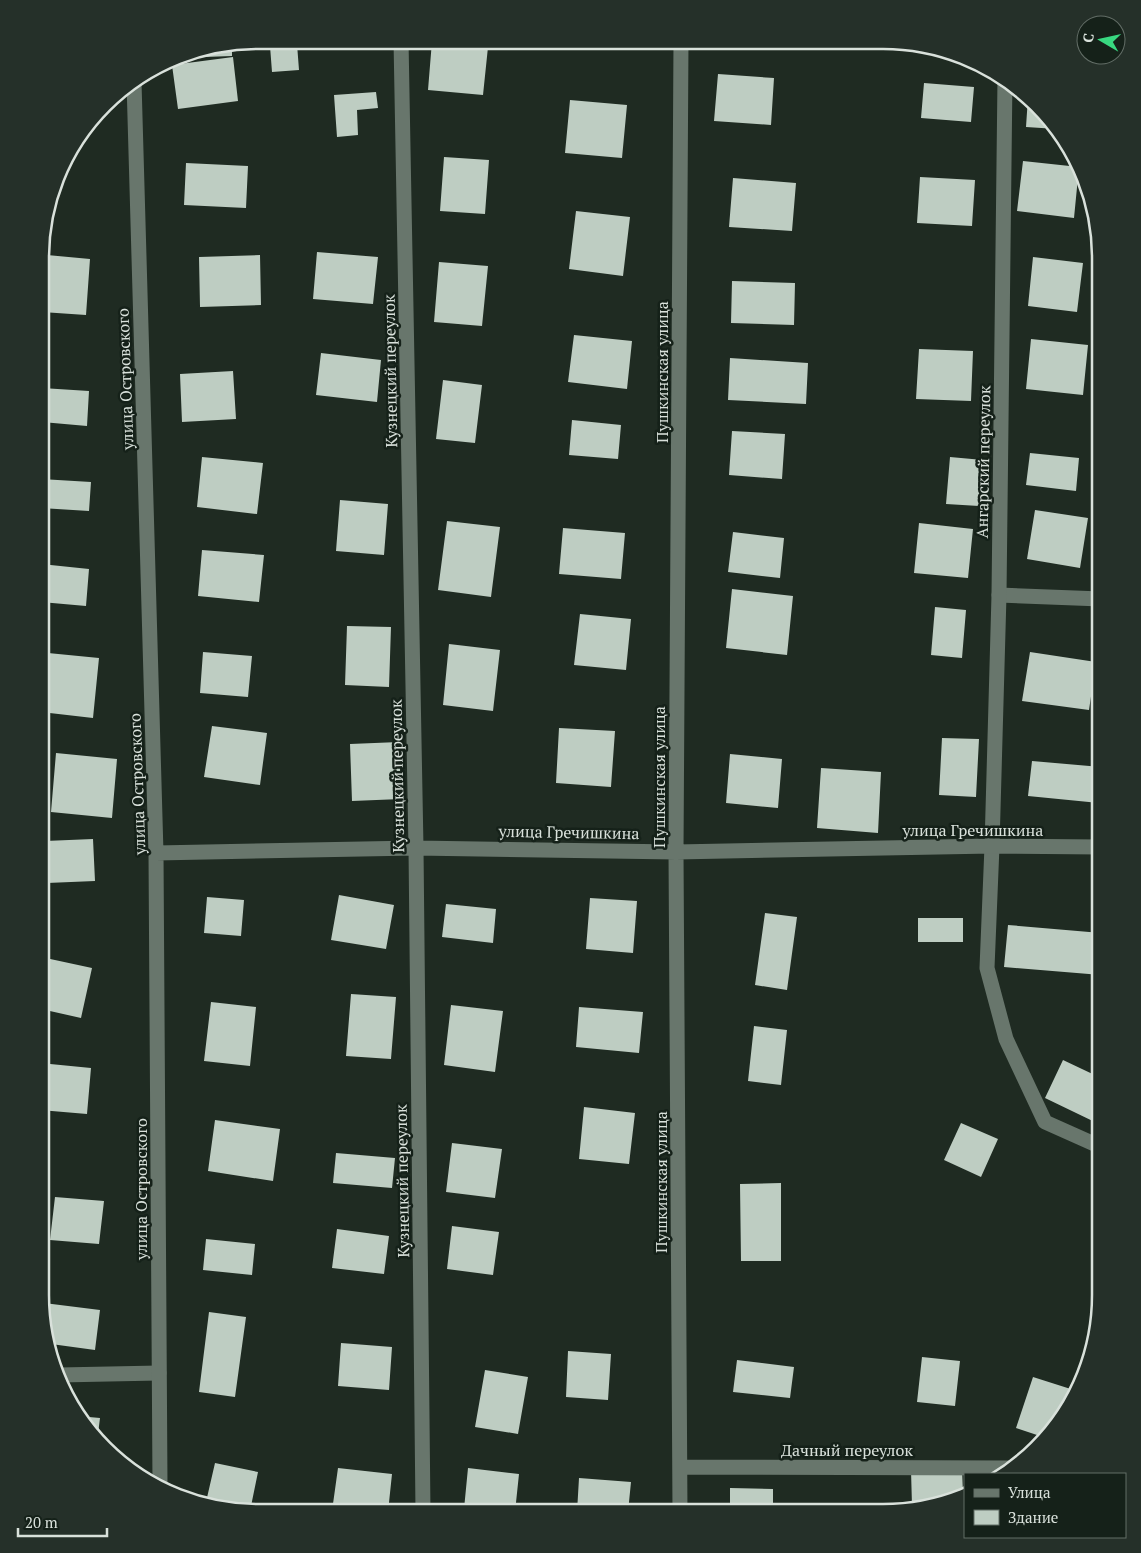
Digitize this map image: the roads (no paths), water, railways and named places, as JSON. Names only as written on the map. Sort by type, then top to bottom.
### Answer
[{"type":"street","name":"Кузнецкий переулок","points":[[401,49],[416,848],[423,1504]]},
{"type":"street","name":"Пушкинская улица","points":[[680,1504],[676,852],[681,49]]},
{"type":"street","name":"Ангарский переулок","points":[[1005,88],[999,595],[987,968],[1006,1039],[1045,1122],[1092,1143]]},
{"type":"street","name":"улица Островского","points":[[134,89],[156,852],[160,1480]]},
{"type":"street","points":[[999,595],[1092,599]]},
{"type":"street","name":"улица Гречишкина","points":[[156,852],[416,848],[676,852],[992,846],[1092,847]]},
{"type":"street","points":[[65,1375],[160,1373]]},
{"type":"street","name":"Дачный переулок","points":[[680,1468],[1000,1468]]}]
